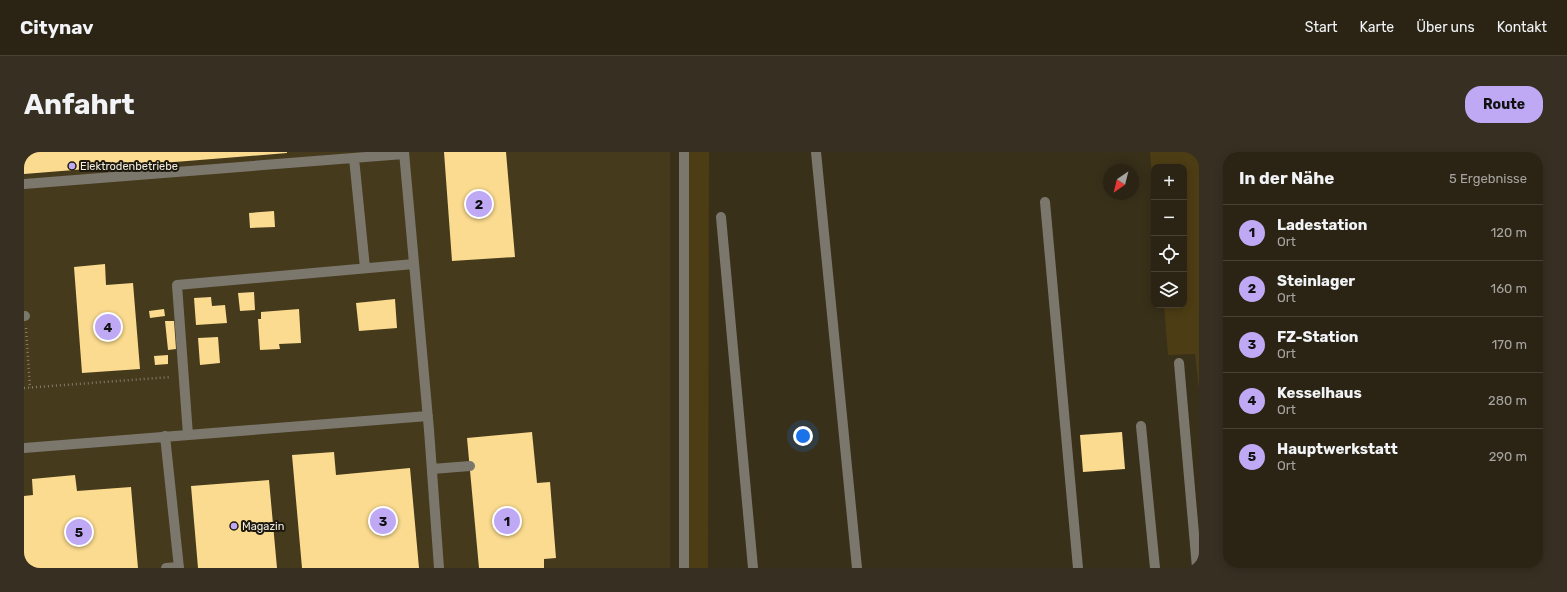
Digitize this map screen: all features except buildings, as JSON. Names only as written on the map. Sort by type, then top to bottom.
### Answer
[{"type":"lane","points":[[684,152],[684,568]]},
{"type":"lane","points":[[816,152],[857,568]]},
{"type":"lane","points":[[24,184],[404,153],[428,416],[439,568]]},
{"type":"lane","points":[[354,158],[365,268]]},
{"type":"lane","points":[[1045,202],[1078,568]]},
{"type":"lane","points":[[720,217],[753,568]]},
{"type":"lane","points":[[188,435],[177,285],[414,264]]},
{"type":"lane","points":[[1179,363],[1196,568]]},
{"type":"lane","points":[[24,448],[428,416]]},
{"type":"lane","points":[[1141,426],[1155,568]]},
{"type":"lane","points":[[165,436],[179,567],[166,568]]},
{"type":"lane","points":[[432,469],[470,466]]},
{"type":"path","points":[[24,316],[30,388]]},
{"type":"path","points":[[24,350],[28,353]]},
{"type":"path","points":[[24,388],[183,376]]},
{"type":"shaded area","points":[[24,152],[670,152],[670,568],[24,568]]},
{"type":"shaded area","points":[[688,152],[709,152],[708,568],[687,568]]},
{"type":"shaded area","points":[[1150,152],[1199,152],[1199,389],[1195,354],[1168,355],[1164,308],[1187,308],[1187,164],[1151,164]]},
{"type":"place","name":"Elektrodenbetriebe","points":[[72,166]]},
{"type":"place","name":"Steinlager","points":[[479,204]]},
{"type":"place","name":"Kesselhaus","points":[[108,327]]},
{"type":"place","name":"FZ-Station","points":[[383,521]]},
{"type":"place","name":"Ladestation","points":[[507,521]]},
{"type":"place","name":"Magazin","points":[[234,526]]},
{"type":"place","name":"Hauptwerkstatt","points":[[79,532]]}]
